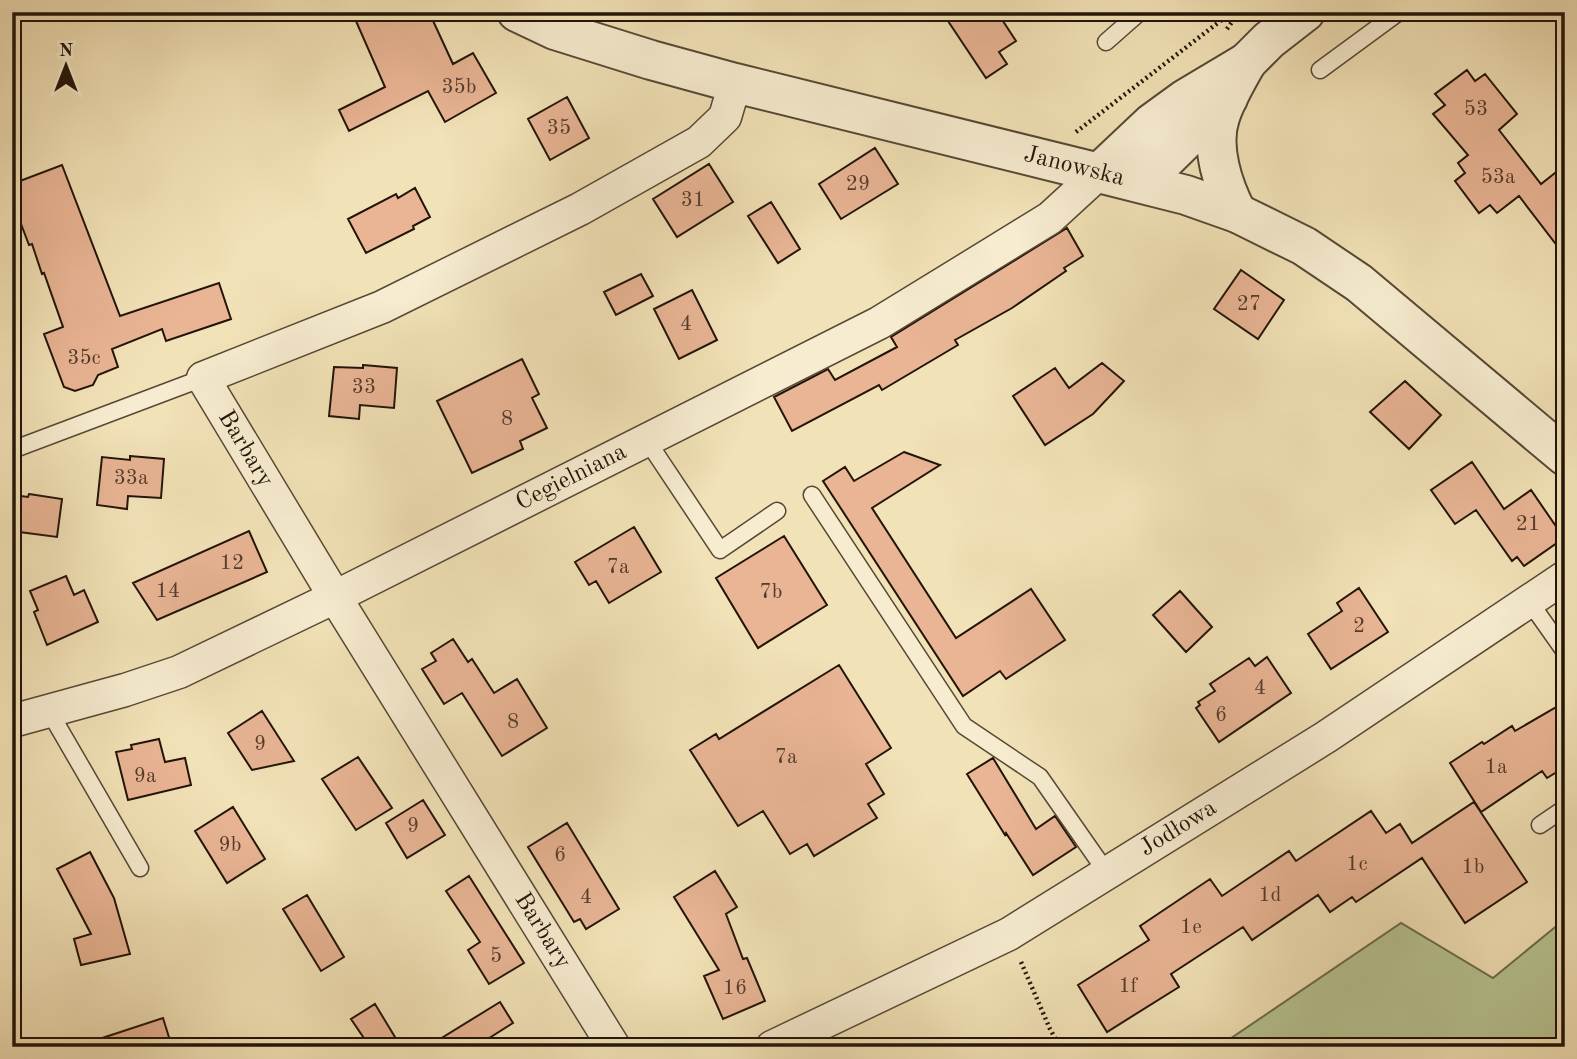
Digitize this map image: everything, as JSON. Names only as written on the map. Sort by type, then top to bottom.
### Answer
[{"type":"street","name":"Janowska","points":[[517,12],[555,30],[735,83],[1114,177],[1237,212],[1304,246],[1359,283],[1565,456]]},
{"type":"street","points":[[1114,177],[1161,116],[1247,62],[1269,40],[1305,12]]},
{"type":"street","points":[[1237,212],[1224,181],[1217,135],[1219,119],[1247,62]]},
{"type":"street","points":[[203,378],[382,307],[580,209],[699,142],[724,117],[735,83]]},
{"type":"street","points":[[1114,177],[1164,161],[1228,98]]},
{"type":"street","name":"Cegielniana","points":[[12,721],[179,672],[335,597],[879,323],[1114,177]]},
{"type":"street","name":"Barbary","points":[[203,378],[335,597],[614,1047]]},
{"type":"street","name":"Jodłowa","points":[[772,1047],[1009,934],[1326,737],[1565,577]]},
{"type":"lane","points":[[1106,42],[1140,12]]},
{"type":"lane","points":[[1320,71],[1399,12]]},
{"type":"lane","points":[[12,450],[203,378]]},
{"type":"lane","points":[[646,439],[720,550],[777,511]]},
{"type":"lane","points":[[812,495],[964,726],[1040,777],[1107,873]]},
{"type":"lane","points":[[1529,601],[1565,652]]},
{"type":"lane","points":[[49,711],[140,868]]},
{"type":"lane","points":[[1540,825],[1565,808]]},
{"type":"path","points":[[1067,138],[1232,12]]},
{"type":"path","points":[[1009,934],[1060,1047]]},
{"type":"green space","points":[[1565,919],[1565,1047],[1218,1047],[1401,923],[1493,978]]},
{"type":"building","points":[[352,12],[429,12],[453,64],[473,53],[496,93],[445,122],[428,91],[349,131],[339,110],[385,87]]},
{"type":"building","points":[[942,12],[997,12],[1016,41],[999,52],[1007,64],[986,78]]},
{"type":"building","points":[[1467,70],[1475,81],[1485,74],[1517,114],[1499,130],[1541,184],[1565,165],[1565,256],[1519,196],[1497,213],[1490,205],[1479,213],[1455,181],[1465,173],[1458,163],[1468,155],[1433,114],[1445,105],[1435,94]]},
{"type":"building","points":[[567,97],[589,138],[550,160],[528,119]]},
{"type":"building","points":[[875,148],[898,184],[841,219],[819,184]]},
{"type":"building","points":[[709,164],[733,202],[677,237],[653,199]]},
{"type":"building","points":[[62,165],[120,316],[219,283],[231,319],[166,341],[162,329],[112,349],[118,367],[98,375],[93,385],[75,391],[64,387],[44,334],[63,327],[32,244],[29,245],[18,216],[12,217],[12,184]]},
{"type":"building","points":[[415,188],[430,217],[413,226],[414,229],[366,253],[348,219],[396,194],[398,198]]},
{"type":"building","points":[[771,202],[800,249],[778,263],[748,216]]},
{"type":"building","points":[[1067,228],[1083,256],[1064,268],[1066,271],[1012,308],[955,340],[958,345],[882,390],[879,385],[792,431],[774,397],[828,369],[835,380],[897,347],[891,337]]},
{"type":"building","points":[[1241,270],[1284,300],[1258,339],[1214,309]]},
{"type":"building","points":[[641,274],[653,296],[616,315],[604,292]]},
{"type":"building","points":[[692,290],[717,340],[679,359],[654,309]]},
{"type":"building","points":[[522,359],[539,394],[532,398],[547,428],[520,441],[523,449],[472,473],[437,401]]},
{"type":"building","points":[[1102,363],[1124,381],[1093,414],[1045,445],[1013,396],[1055,368],[1069,388]]},
{"type":"building","points":[[363,365],[397,368],[394,408],[360,405],[359,419],[329,416],[334,367],[363,368]]},
{"type":"building","points":[[1405,381],[1441,415],[1409,449],[1370,412]]},
{"type":"building","points":[[904,452],[940,465],[872,508],[956,638],[1031,589],[1065,640],[1006,679],[1000,671],[963,696],[823,481],[845,467],[854,481]]},
{"type":"building","points":[[130,456],[164,459],[161,498],[128,496],[127,509],[97,505],[102,457],[130,460]]},
{"type":"building","points":[[1472,462],[1504,509],[1531,490],[1564,538],[1524,566],[1517,557],[1512,561],[1476,510],[1455,524],[1431,490]]},
{"type":"building","points":[[29,494],[62,499],[57,537],[12,531],[12,495],[28,497]]},
{"type":"building","points":[[634,527],[661,572],[609,603],[596,581],[589,585],[575,562]]},
{"type":"building","points":[[249,531],[267,572],[157,620],[133,583]]},
{"type":"building","points":[[784,536],[827,605],[758,648],[716,578]]},
{"type":"building","points":[[66,576],[74,595],[84,590],[98,622],[47,645],[34,612],[38,610],[30,591]]},
{"type":"building","points":[[1359,588],[1388,632],[1331,669],[1308,634],[1342,611],[1337,603]]},
{"type":"building","points":[[1180,591],[1212,627],[1186,652],[1153,615]]},
{"type":"building","points":[[453,639],[468,662],[472,659],[494,693],[517,679],[547,728],[502,756],[462,693],[444,704],[422,669],[436,661],[431,653]]},
{"type":"building","points":[[1267,657],[1291,693],[1219,742],[1196,708],[1200,705],[1198,702],[1215,691],[1210,684],[1249,658],[1255,666]]},
{"type":"building","points":[[839,665],[891,748],[866,764],[884,794],[868,804],[877,818],[814,856],[807,844],[790,854],[763,811],[738,826],[690,750],[716,734],[719,739]]},
{"type":"building","points":[[1565,702],[1565,767],[1547,778],[1542,771],[1481,812],[1450,763],[1512,726],[1515,731]]},
{"type":"building","points":[[262,711],[294,761],[252,770],[228,733]]},
{"type":"building","points":[[159,739],[165,762],[185,758],[191,785],[128,800],[116,752],[132,749],[131,745]]},
{"type":"building","points":[[358,757],[392,808],[356,830],[322,779]]},
{"type":"building","points":[[993,758],[1036,829],[1055,816],[1076,847],[1033,875],[967,774]]},
{"type":"building","points":[[423,800],[445,835],[407,858],[386,823]]},
{"type":"building","points":[[1474,802],[1527,882],[1465,923],[1422,858],[1356,902],[1352,897],[1330,912],[1318,895],[1252,940],[1243,927],[1171,974],[1179,987],[1107,1032],[1078,985],[1149,940],[1140,926],[1210,879],[1222,896],[1289,851],[1296,861],[1371,811],[1386,833],[1400,824],[1412,843]]},
{"type":"building","points":[[233,807],[265,859],[227,883],[195,831]]},
{"type":"building","points":[[567,823],[619,909],[586,929],[580,919],[574,922],[528,847]]},
{"type":"building","points":[[90,852],[114,898],[130,954],[81,965],[74,939],[91,934],[57,869]]},
{"type":"building","points":[[715,871],[737,907],[726,914],[743,959],[747,958],[765,1001],[723,1019],[704,976],[719,970],[674,897]]},
{"type":"building","points":[[469,876],[524,963],[489,984],[468,950],[480,942],[446,891]]},
{"type":"building","points":[[307,895],[344,957],[321,971],[283,909]]},
{"type":"building","points":[[500,1002],[513,1023],[475,1047],[427,1047]]},
{"type":"building","points":[[375,1004],[401,1047],[370,1047],[351,1019]]},
{"type":"building","points":[[163,1018],[172,1047],[91,1047],[90,1042]]}]
